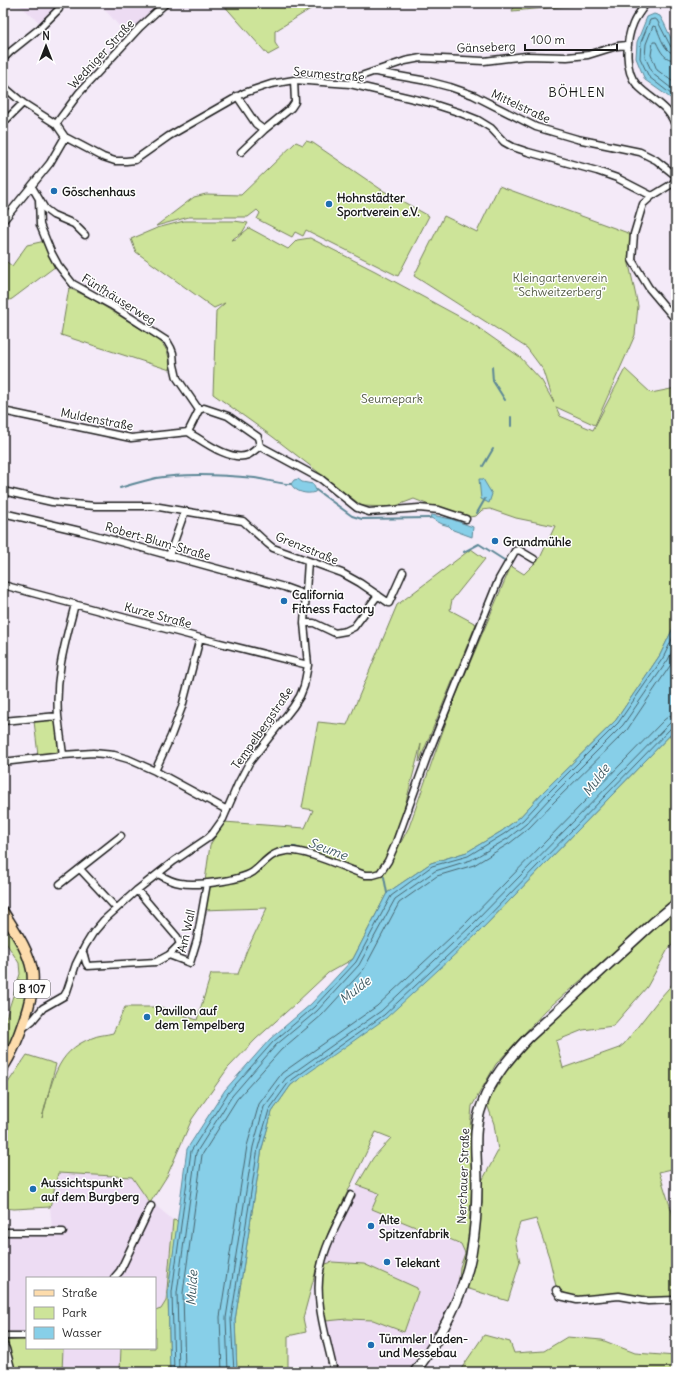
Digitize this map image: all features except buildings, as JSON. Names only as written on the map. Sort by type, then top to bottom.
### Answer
[{"type":"main road","name":"Nerchauer Straße","points":[[415,1372],[437,1341],[446,1324],[465,1278],[476,1204],[477,1120],[481,1106],[492,1082],[513,1054],[528,1038],[653,923],[676,904]]},
{"type":"main road","name":"B 107","points":[[3,912],[25,949],[32,970],[32,989],[20,1032],[3,1067]]},
{"type":"street","name":"Wedniger Straße","points":[[56,124],[78,93],[140,27],[166,3]]},
{"type":"street","points":[[646,3],[633,24],[628,45],[629,70],[637,85],[668,110],[675,122],[676,130]]},
{"type":"street","points":[[3,59],[40,28],[59,9]]},
{"type":"street","name":"Gänseberg","points":[[350,84],[360,76],[376,72],[405,61],[421,58],[484,61],[526,56],[567,57],[588,55],[617,46],[628,45]]},
{"type":"street","name":"Mittelstraße","points":[[376,72],[427,81],[450,87],[473,95],[536,127],[577,139],[640,152],[656,160],[676,178]]},
{"type":"street","name":"Seumestraße","points":[[3,86],[24,103],[56,124],[65,137],[103,157],[115,161],[131,161],[135,160],[169,136],[237,96],[271,84],[294,80],[350,84],[427,102],[458,112],[478,120],[491,128],[504,142],[513,147],[617,178],[652,196]]},
{"type":"street","points":[[241,152],[264,130],[291,108],[295,102],[294,80]]},
{"type":"street","points":[[237,96],[256,124],[264,130]]},
{"type":"street","points":[[3,123],[24,103]]},
{"type":"street","points":[[3,221],[50,163],[65,137]]},
{"type":"street","points":[[676,178],[672,184],[652,196],[643,204],[634,234],[632,260],[649,288],[676,320]]},
{"type":"street","name":"Fünfhäuserweg","points":[[32,187],[45,209],[53,215],[74,224],[85,235]]},
{"type":"street","name":"Fünfhäuserweg","points":[[39,200],[40,225],[58,265],[73,284],[111,304],[167,341],[173,353],[177,378],[199,410]]},
{"type":"street","points":[[260,446],[247,455],[236,457],[227,455],[188,432],[199,410],[204,408],[228,416],[258,437],[260,446],[321,479],[357,508],[369,512],[419,508],[439,510],[466,519]]},
{"type":"street","name":"Muldenstraße","points":[[3,410],[131,438],[188,432]]},
{"type":"street","name":"Grenzstraße","points":[[3,491],[41,500],[69,504],[101,506],[141,505],[243,521],[273,548],[342,573],[360,583],[389,603],[403,572]]},
{"type":"street","points":[[169,556],[185,511]]},
{"type":"street","name":"Robert-Blum-Straße","points":[[3,513],[80,531],[284,587],[306,595]]},
{"type":"street","points":[[158,874],[167,880],[196,884],[245,876],[253,871],[268,857],[286,851],[298,851],[318,857],[365,876],[372,876],[380,873],[395,844],[427,757],[499,579],[515,551],[522,551],[534,559]]},
{"type":"street","name":"Tempelbergstraße","points":[[20,1032],[43,1008],[64,996],[82,951],[93,933],[104,920],[116,908],[158,874],[208,838],[220,823],[249,763],[300,696],[304,686],[308,665],[304,622],[308,561]]},
{"type":"street","name":"Kurze Straße","points":[[3,585],[200,638],[308,665]]},
{"type":"street","points":[[304,622],[314,623],[335,633],[346,631],[354,627],[378,595]]},
{"type":"street","points":[[63,755],[56,698],[60,663],[75,604]]},
{"type":"street","points":[[155,771],[182,707],[200,638]]},
{"type":"street","points":[[3,721],[58,716]]},
{"type":"street","points":[[3,762],[63,755],[107,753],[128,759],[155,771],[227,810]]},
{"type":"street","points":[[60,884],[121,836]]},
{"type":"street","points":[[80,869],[116,908]]},
{"type":"street","name":"Am Wall","points":[[169,955],[190,963],[197,940],[207,882]]},
{"type":"street","name":"Am Wall","points":[[82,951],[87,965],[91,966],[156,962],[169,955],[180,944],[138,890]]},
{"type":"street","points":[[334,1372],[319,1302],[318,1284],[322,1261],[334,1229],[351,1195]]},
{"type":"street","points":[[115,1277],[120,1271],[151,1206]]},
{"type":"street","points":[[3,1232],[63,1232]]},
{"type":"street","points":[[556,1290],[560,1296],[577,1300],[618,1296],[648,1301],[676,1300]]},
{"type":"street","points":[[3,1336],[26,1336]]},
{"type":"street","points":[[3,1343],[12,1372]]},
{"type":"shaded area","points":[[17,3],[67,3],[40,23]]},
{"type":"shaded area","points":[[99,3],[161,3],[127,35]]},
{"type":"shaded area","points":[[58,1173],[132,1177],[150,1203],[155,1205],[173,1220],[166,1301],[161,1309],[156,1311],[156,1277],[26,1277],[26,1339],[3,1341],[3,1230],[52,1229],[50,1207]]},
{"type":"shaded area","points":[[358,1186],[379,1193],[372,1209],[461,1244],[465,1253],[460,1267],[459,1279],[437,1330],[408,1372],[337,1372],[326,1321],[347,1319],[373,1320],[404,1332],[418,1292],[417,1288],[323,1265],[339,1223]]},
{"type":"shaded area","points":[[63,1349],[121,1349],[120,1371],[131,1372],[62,1372]]},
{"type":"green space","points":[[222,3],[320,3],[275,31],[275,43],[279,49],[268,55]]},
{"type":"green space","points":[[516,3],[584,3],[579,5],[512,11]]},
{"type":"green space","name":"Hohnstädter Sportverein e.V.","points":[[306,141],[313,143],[382,190],[429,216],[398,276],[306,230],[303,236],[295,232],[292,237],[257,219],[260,213],[257,210],[248,217],[189,217],[156,226],[194,197],[206,194],[241,195],[296,142],[303,145]]},
{"type":"green space","points":[[499,186],[628,233],[631,237],[629,264],[638,306],[635,335],[595,425],[556,407],[560,416],[593,430],[625,369],[651,393],[676,388],[676,622],[660,655],[616,720],[543,792],[520,817],[502,831],[467,852],[431,863],[387,893],[353,959],[328,973],[256,1039],[228,1068],[192,1119],[167,1176],[150,1203],[132,1177],[58,1173],[50,1207],[14,1209],[3,1208],[3,1090],[27,1055],[56,1064],[42,1118],[52,1081],[63,1060],[70,1051],[80,1044],[94,1037],[113,1033],[125,1007],[161,1007],[197,1020],[211,974],[238,974],[247,950],[267,908],[201,910],[210,845],[224,822],[305,828],[313,810],[302,808],[318,722],[347,725],[397,605],[471,549],[485,559],[452,600],[450,610],[476,624],[419,762],[421,744],[390,863],[409,827],[452,705],[511,566],[524,574],[540,558],[555,526],[516,518],[490,509],[482,510],[476,516],[462,518],[414,499],[393,507],[362,506],[273,437],[213,394],[216,311],[225,303],[214,308],[136,252],[131,239],[157,228],[184,221],[234,221],[248,223],[242,233],[231,240],[236,239],[249,228],[288,249],[297,240],[310,238],[473,324],[520,357],[542,381],[554,403],[544,371],[527,348],[414,276],[444,216],[477,232]]},
{"type":"green space","points":[[45,241],[56,266],[12,299],[3,303],[3,259],[12,266],[27,245]]},
{"type":"green space","points":[[69,288],[92,299],[159,340],[165,347],[168,354],[170,370],[61,335]]},
{"type":"green space","points":[[54,720],[56,724],[58,751],[55,753],[38,755],[34,721]]},
{"type":"green space","points":[[676,729],[676,899],[546,1010],[496,1064],[472,1106],[470,1129],[472,1180],[469,1230],[464,1266],[459,1279],[460,1267],[465,1253],[461,1244],[372,1209],[379,1193],[357,1185],[373,1158],[391,1138],[376,1132],[329,1231],[319,1259],[303,1318],[306,1332],[288,1336],[288,1372],[237,1372],[235,1320],[262,1148],[272,1112],[291,1085],[331,1055],[477,934]]},
{"type":"green space","points":[[676,907],[676,940],[667,951],[647,987],[613,1026],[583,1030],[556,1041],[563,1068],[619,1048],[624,1044],[676,980],[676,1168],[659,1172],[676,1224],[676,1297],[655,1299],[618,1293],[579,1298],[567,1295],[556,1286],[549,1257],[536,1219],[520,1223],[515,1239],[520,1262],[508,1301],[466,1288],[475,1258],[482,1203],[482,1181],[498,1151],[494,1124],[487,1104],[514,1059]]},
{"type":"green space","points":[[3,922],[22,951],[28,972],[28,984],[26,997],[18,1024],[3,1058],[3,1027],[20,974],[19,963],[3,938]]},
{"type":"green space","points":[[173,1220],[178,1221],[168,1292],[170,1372],[120,1371],[121,1349],[156,1349],[156,1311],[161,1309],[166,1301]]},
{"type":"green space","points":[[332,1262],[364,1264],[417,1288],[418,1292],[404,1332],[373,1320],[347,1319],[326,1321],[319,1302],[323,1265]]},
{"type":"green space","points":[[484,1335],[510,1342],[514,1353],[544,1351],[567,1337],[602,1340],[635,1353],[676,1356],[676,1372],[459,1372]]},
{"type":"green space","points":[[26,1339],[26,1349],[63,1349],[62,1372],[3,1372],[3,1341]]},
{"type":"water","points":[[654,14],[660,16],[676,49],[676,102],[645,80],[636,58],[637,42],[647,17]]},
{"type":"water","points":[[298,479],[302,482],[313,484],[316,490],[315,492],[305,493],[295,489],[291,484],[294,480]]},
{"type":"water","points":[[479,479],[483,479],[492,494],[489,503],[481,499]]},
{"type":"water","points":[[432,515],[451,519],[473,527],[472,537],[453,530],[449,526],[431,518],[430,516]]},
{"type":"water","name":"Mulde","points":[[676,622],[676,729],[477,934],[386,1018],[291,1085],[272,1112],[262,1148],[235,1320],[237,1372],[170,1372],[168,1292],[187,1149],[225,1090],[270,1039],[311,1004],[353,959],[387,893],[431,863],[467,852],[502,831],[520,817],[543,792],[616,720],[660,655]]},
{"type":"waterway","points":[[492,367],[493,381],[505,400]]},
{"type":"waterway","points":[[511,417],[511,426]]},
{"type":"waterway","points":[[483,466],[493,449]]},
{"type":"waterway","points":[[120,488],[156,478],[192,475],[218,475],[255,478],[291,484]]},
{"type":"waterway","points":[[316,490],[352,516],[362,519],[430,518]]},
{"type":"waterway","points":[[477,513],[485,499]]},
{"type":"waterway","points":[[464,552],[479,544],[504,560]]},
{"type":"waterway","name":"Seume","points":[[283,847],[295,847],[304,850]]},
{"type":"waterway","name":"Seume","points":[[353,867],[367,873]]},
{"type":"waterway","name":"Seume","points":[[384,877],[387,893]]},
{"type":"place","name":"Göschenhaus","points":[[54,191]]},
{"type":"place","name":"Hohnstädter Sportverein e.V.","points":[[329,204]]},
{"type":"place","name":"Grundmühle","points":[[495,541]]},
{"type":"place","name":"California Fitness Factory","points":[[284,601]]},
{"type":"place","name":"Pavillon auf dem Tempelberg","points":[[147,1017]]},
{"type":"place","name":"Aussichtspunkt auf dem Burgberg","points":[[33,1189]]},
{"type":"place","name":"Alte Spitzenfabrik","points":[[371,1226]]},
{"type":"place","name":"Telekant","points":[[387,1262]]},
{"type":"place","name":"Tümmler Laden- und Messebau","points":[[371,1345]]},
{"type":"district","name":"BÖHLEN","points":[[577,92]]},
{"type":"park label","name":"Kleingartenverein \"Schweitzerberg\"","points":[[560,284]]},
{"type":"park label","name":"Seumepark","points":[[392,398]]}]
